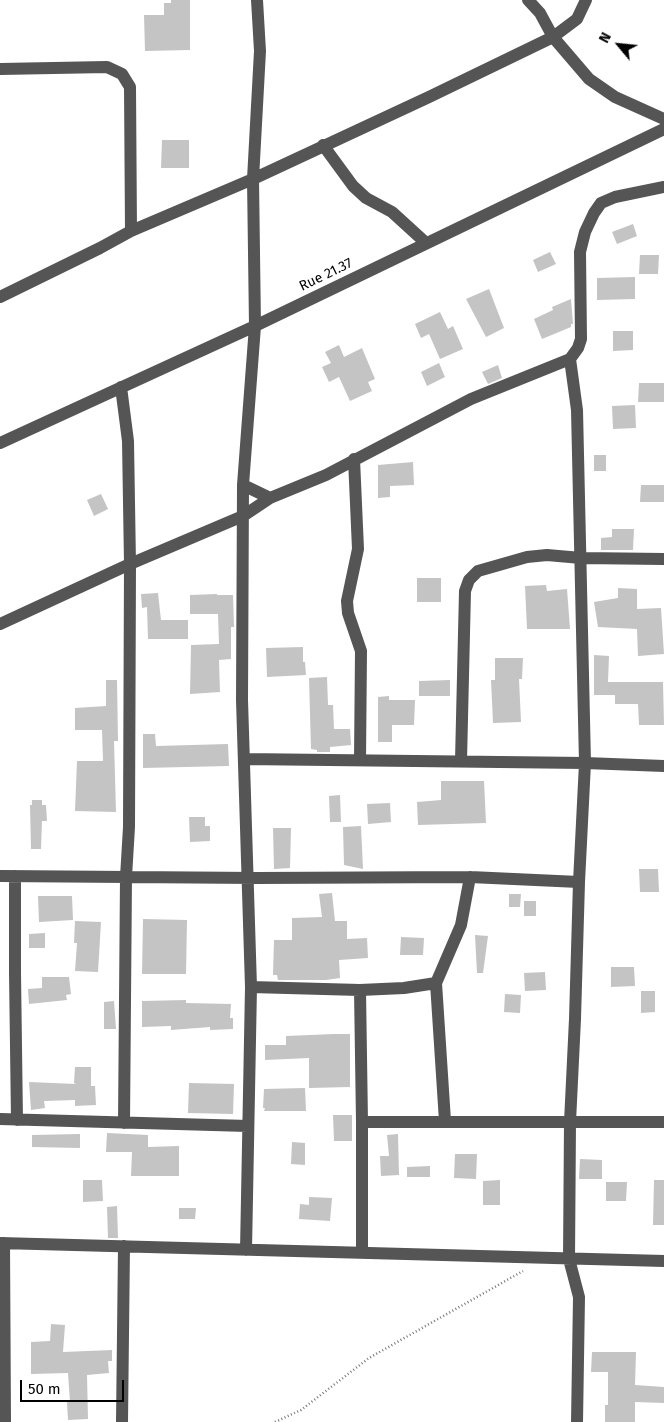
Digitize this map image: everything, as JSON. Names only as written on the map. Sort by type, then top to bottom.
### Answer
[{"type":"street","points":[[246,1250],[251,987],[242,700],[243,485],[255,326],[253,179],[260,51],[257,0]]},
{"type":"street","points":[[528,0],[540,13],[553,37],[589,79],[616,97],[664,119]]},
{"type":"street","points":[[0,297],[132,231],[253,179],[553,37],[577,19],[586,0]]},
{"type":"street","points":[[0,69],[107,67],[122,74],[130,87],[132,231]]},
{"type":"street","name":"Rue 21.37","points":[[0,443],[255,326],[664,129]]},
{"type":"street","points":[[323,145],[353,186],[366,198],[392,212],[405,222],[426,243]]},
{"type":"street","points":[[0,624],[130,564],[243,516],[270,498],[326,475],[472,399],[570,359],[578,348],[581,339],[580,252],[584,232],[594,213],[601,203],[615,197],[664,187]]},
{"type":"street","points":[[570,359],[578,410],[584,763],[570,1122],[569,1259],[579,1296],[577,1422]]},
{"type":"street","points":[[120,387],[128,441],[130,564],[129,817],[126,878],[124,1122]]},
{"type":"street","points":[[354,459],[358,549],[348,601],[348,614],[361,650],[360,760]]},
{"type":"street","points":[[243,485],[270,498]]},
{"type":"street","points":[[461,762],[465,591],[469,580],[478,571],[526,557],[547,555],[581,558],[664,559]]},
{"type":"street","points":[[244,759],[584,763],[664,766]]},
{"type":"street","points":[[0,876],[126,878],[470,877],[579,882]]},
{"type":"street","points":[[15,876],[17,1120]]},
{"type":"street","points":[[445,1121],[436,983],[461,925],[470,877]]},
{"type":"street","points":[[251,987],[360,990],[404,988],[436,983]]},
{"type":"street","points":[[360,990],[362,1253]]},
{"type":"street","points":[[0,1119],[248,1126]]},
{"type":"street","points":[[362,1122],[664,1122]]},
{"type":"street","points":[[5,1422],[2,1243],[664,1261]]},
{"type":"street","points":[[122,1422],[124,1246]]},
{"type":"path","points":[[275,1422],[302,1410],[369,1358],[546,1258]]},
{"type":"building","points":[[171,0],[190,0],[190,50],[145,51],[144,15],[164,15],[164,3],[171,3]]},
{"type":"building","points":[[162,140],[189,140],[189,168],[161,168]]},
{"type":"building","points":[[633,224],[637,236],[617,244],[612,232]]},
{"type":"building","points":[[550,252],[556,264],[538,272],[533,260]]},
{"type":"building","points":[[640,255],[659,255],[658,274],[639,274]]},
{"type":"building","points":[[635,277],[635,299],[597,300],[597,278]]},
{"type":"building","points":[[489,289],[504,328],[486,337],[466,299]]},
{"type":"building","points":[[571,299],[573,324],[571,324],[571,327],[542,339],[534,319],[553,310],[552,307]]},
{"type":"building","points":[[440,312],[448,329],[453,326],[463,349],[440,359],[429,334],[421,338],[415,324]]},
{"type":"building","points":[[613,331],[633,331],[633,350],[613,351]]},
{"type":"building","points":[[339,345],[344,357],[362,348],[375,379],[368,382],[372,391],[350,401],[339,377],[329,382],[322,367],[331,363],[325,352]]},
{"type":"building","points":[[439,363],[445,377],[427,386],[421,372]]},
{"type":"building","points":[[498,365],[502,378],[488,384],[482,372]]},
{"type":"building","points":[[639,383],[664,383],[664,402],[638,402]]},
{"type":"building","points":[[635,405],[636,428],[613,429],[612,406]]},
{"type":"building","points":[[594,455],[606,455],[606,471],[594,471]]},
{"type":"building","points":[[413,462],[414,485],[390,486],[390,497],[378,498],[378,465]]},
{"type":"building","points":[[641,485],[664,485],[664,502],[640,502]]},
{"type":"building","points":[[101,494],[108,509],[94,516],[87,500]]},
{"type":"building","points":[[612,529],[634,529],[633,550],[601,550],[601,538],[612,537]]},
{"type":"building","points":[[417,578],[441,578],[441,602],[417,602]]},
{"type":"building","points":[[546,585],[547,591],[567,589],[570,629],[527,629],[525,586]]},
{"type":"building","points":[[618,588],[637,589],[637,609],[661,608],[664,654],[638,656],[637,629],[598,627],[594,602],[618,598]]},
{"type":"building","points":[[158,593],[161,620],[188,620],[188,639],[148,639],[147,607],[142,608],[141,594]]},
{"type":"building","points":[[190,595],[233,595],[234,627],[231,627],[231,659],[219,660],[220,692],[190,694],[191,645],[219,644],[218,614],[190,614]]},
{"type":"building","points":[[303,647],[303,662],[305,662],[306,675],[267,677],[266,648]]},
{"type":"building","points":[[594,655],[609,656],[608,682],[663,682],[664,725],[639,725],[638,704],[615,704],[615,695],[594,695]]},
{"type":"building","points":[[495,658],[523,658],[522,679],[519,679],[521,722],[493,723],[491,680],[495,680]]},
{"type":"building","points":[[327,677],[328,705],[333,705],[334,729],[350,729],[351,745],[330,747],[330,752],[317,752],[317,750],[311,749],[309,678]]},
{"type":"building","points":[[106,680],[117,680],[118,741],[114,741],[116,812],[75,811],[77,761],[103,761],[102,730],[75,730],[75,708],[106,706]]},
{"type":"building","points":[[450,680],[450,696],[419,696],[419,681]]},
{"type":"building","points":[[389,696],[389,700],[415,700],[414,725],[392,725],[392,742],[378,742],[378,697]]},
{"type":"building","points":[[143,734],[155,734],[156,746],[228,744],[229,766],[143,768]]},
{"type":"building","points":[[441,781],[484,781],[486,823],[418,825],[417,802],[441,800]]},
{"type":"building","points":[[340,795],[341,822],[330,822],[329,796]]},
{"type":"building","points":[[32,800],[42,800],[42,805],[46,805],[47,821],[42,821],[41,849],[31,849],[30,805],[32,805]]},
{"type":"building","points":[[390,803],[391,822],[368,824],[367,804]]},
{"type":"building","points":[[189,817],[205,817],[205,826],[210,826],[210,841],[190,842]]},
{"type":"building","points":[[361,826],[363,869],[344,865],[343,827]]},
{"type":"building","points":[[273,828],[291,828],[290,868],[274,869]]},
{"type":"building","points":[[639,869],[658,869],[659,892],[640,892]]},
{"type":"building","points":[[332,893],[335,921],[347,921],[347,939],[367,938],[368,958],[339,960],[340,978],[326,980],[278,980],[277,975],[273,975],[274,940],[292,940],[292,918],[322,917],[319,894]]},
{"type":"building","points":[[509,894],[521,894],[520,907],[509,907]]},
{"type":"building","points":[[38,896],[72,896],[73,920],[39,922]]},
{"type":"building","points":[[524,901],[536,901],[536,916],[524,916]]},
{"type":"building","points":[[143,919],[187,920],[186,974],[142,974]]},
{"type":"building","points":[[75,921],[101,922],[98,972],[75,971],[77,943],[74,943]]},
{"type":"building","points":[[45,933],[45,948],[29,948],[29,934]]},
{"type":"building","points":[[475,935],[488,936],[483,973],[477,973]]},
{"type":"building","points":[[401,937],[424,938],[423,955],[400,955]]},
{"type":"building","points":[[611,967],[634,967],[635,986],[611,987]]},
{"type":"building","points":[[545,972],[546,990],[525,991],[524,973]]},
{"type":"building","points":[[42,977],[69,977],[71,994],[66,995],[67,1000],[29,1004],[28,989],[42,988]]},
{"type":"building","points":[[641,991],[655,991],[655,1012],[641,1013]]},
{"type":"building","points":[[505,994],[521,995],[520,1013],[504,1012]]},
{"type":"building","points":[[186,1000],[186,1003],[231,1004],[230,1018],[233,1018],[233,1029],[210,1030],[210,1027],[171,1030],[171,1026],[142,1027],[142,1001]]},
{"type":"building","points":[[114,1001],[116,1029],[104,1029],[104,1002]]},
{"type":"building","points":[[350,1034],[350,1087],[309,1088],[309,1058],[265,1060],[265,1045],[286,1045],[286,1036]]},
{"type":"building","points":[[75,1067],[91,1067],[91,1086],[95,1086],[96,1105],[75,1106],[75,1100],[44,1101],[45,1108],[31,1110],[29,1082],[76,1084],[74,1083]]},
{"type":"building","points":[[189,1083],[234,1084],[233,1114],[188,1113]]},
{"type":"building","points":[[305,1088],[306,1111],[264,1111],[264,1089]]},
{"type":"building","points":[[333,1115],[352,1115],[352,1141],[334,1141]]},
{"type":"building","points":[[107,1133],[148,1135],[148,1147],[179,1146],[179,1176],[131,1176],[132,1152],[106,1152]]},
{"type":"building","points":[[80,1134],[80,1148],[32,1147],[32,1135]]},
{"type":"building","points":[[398,1134],[399,1175],[381,1176],[380,1156],[389,1156],[387,1135]]},
{"type":"building","points":[[292,1142],[305,1143],[305,1165],[291,1164]]},
{"type":"building","points":[[455,1154],[477,1154],[476,1179],[454,1178]]},
{"type":"building","points":[[580,1159],[602,1160],[602,1179],[579,1179]]},
{"type":"building","points":[[430,1166],[430,1177],[407,1177],[407,1167]]},
{"type":"building","points":[[83,1180],[102,1180],[103,1201],[83,1202]]},
{"type":"building","points":[[500,1180],[500,1205],[483,1205],[483,1181]]},
{"type":"building","points":[[654,1180],[664,1180],[664,1225],[653,1225]]},
{"type":"building","points":[[606,1182],[627,1182],[626,1201],[606,1201]]},
{"type":"building","points":[[309,1197],[332,1198],[330,1221],[299,1219],[300,1204],[309,1205]]},
{"type":"building","points":[[117,1206],[118,1238],[108,1238],[107,1207]]},
{"type":"building","points":[[179,1208],[196,1208],[195,1219],[179,1219]]},
{"type":"building","points":[[51,1324],[65,1325],[63,1352],[112,1350],[112,1361],[108,1361],[109,1373],[87,1375],[88,1419],[68,1420],[67,1402],[70,1402],[68,1373],[31,1374],[31,1342],[50,1341]]},
{"type":"building","points":[[592,1352],[636,1352],[635,1385],[664,1387],[664,1403],[635,1402],[635,1422],[605,1422],[605,1405],[608,1405],[608,1372],[591,1372]]}]
